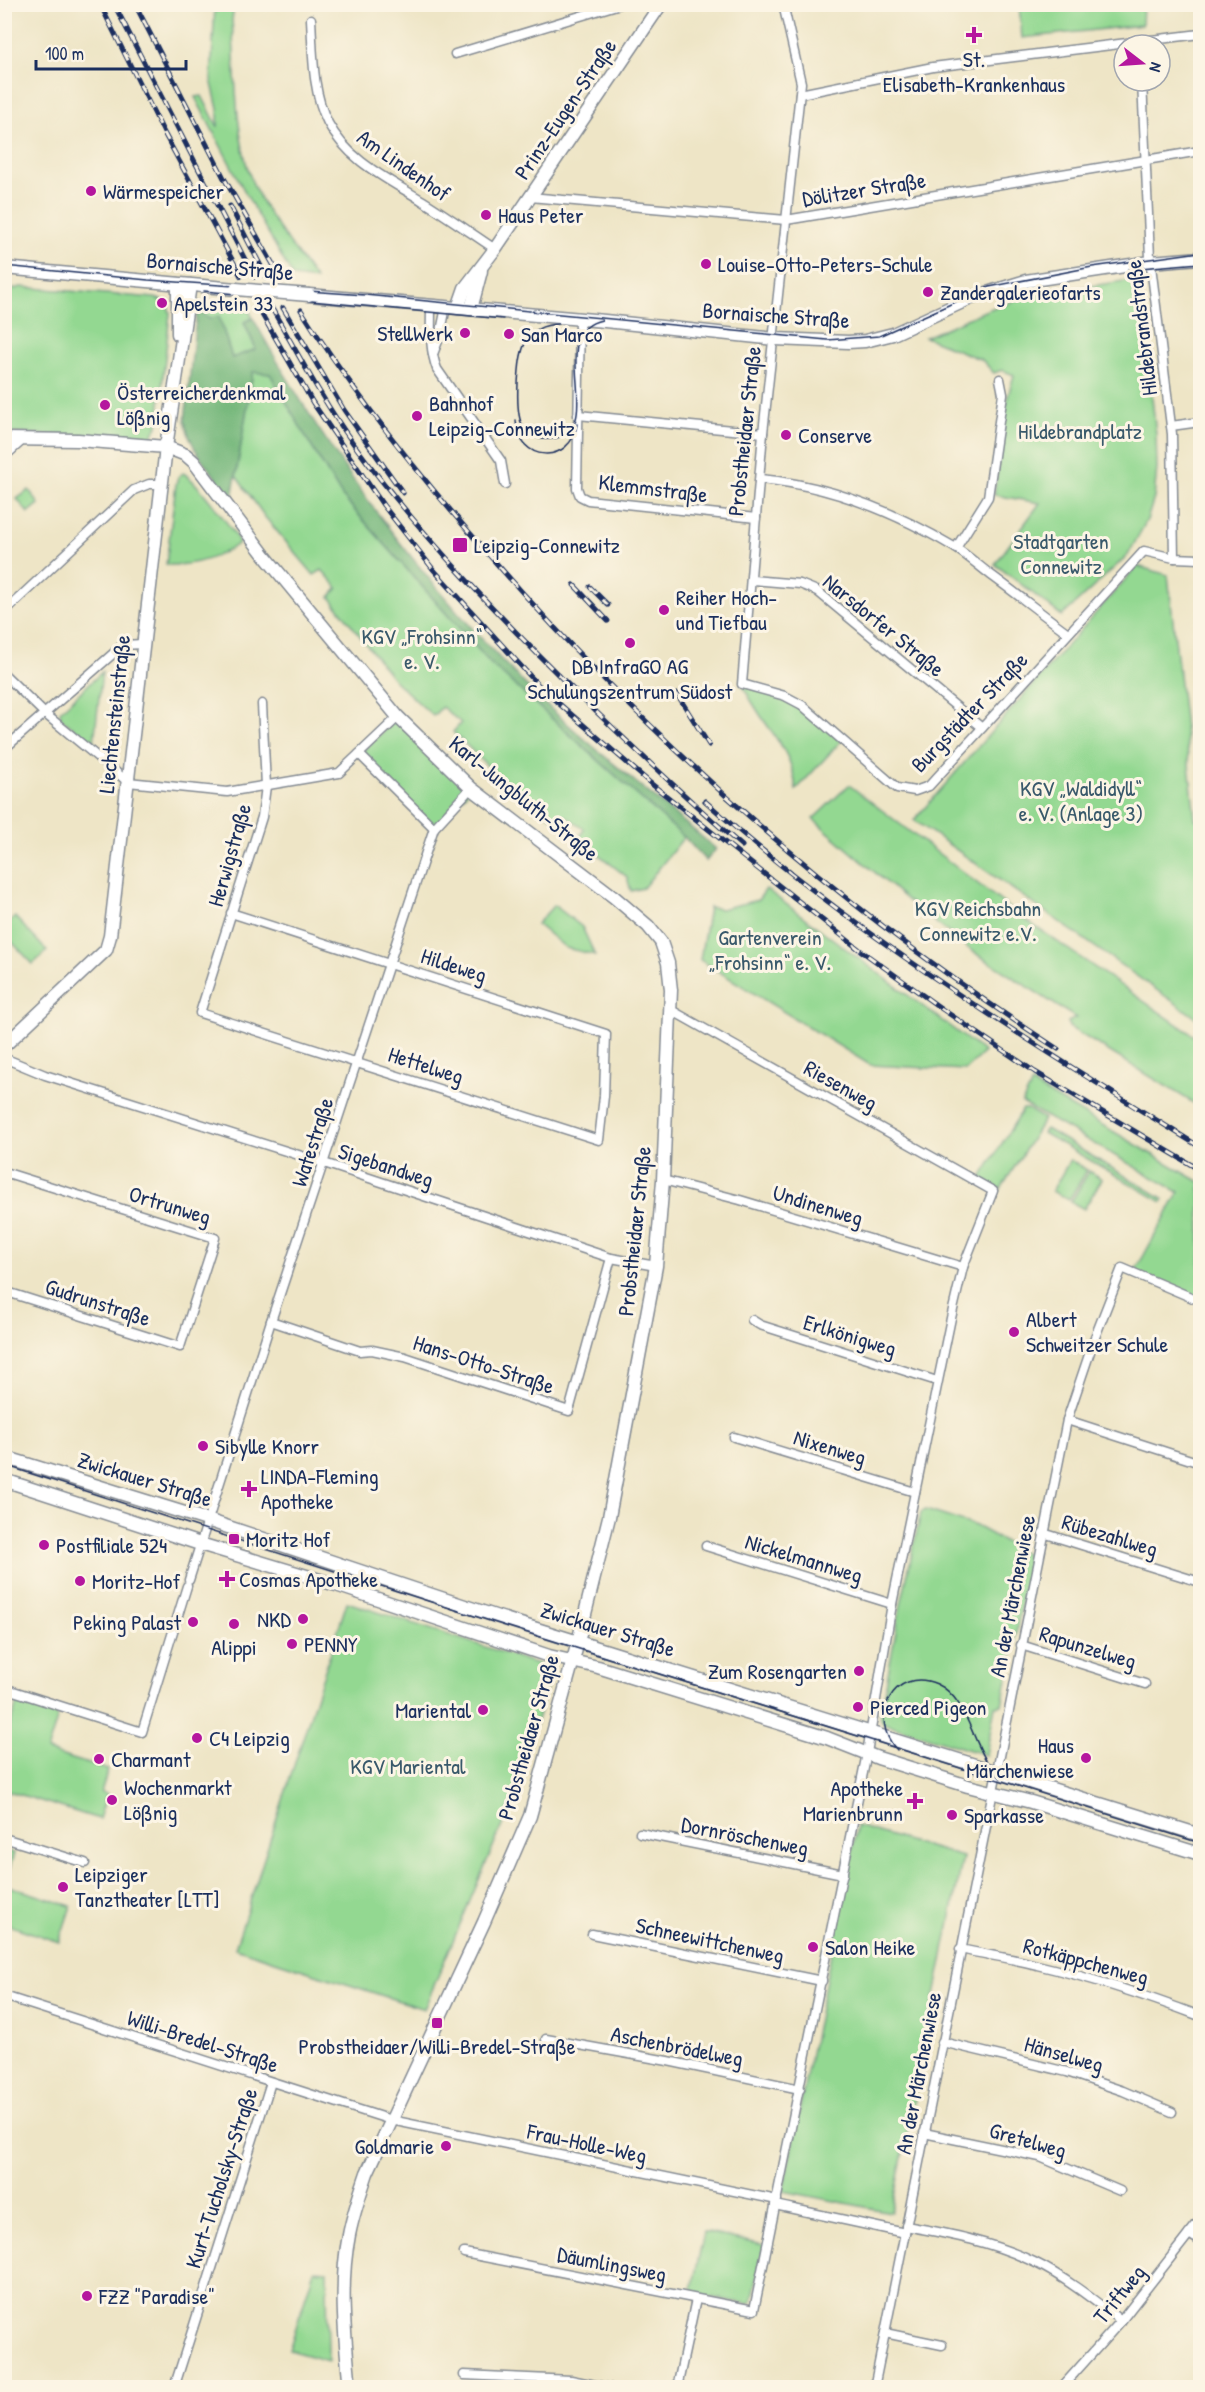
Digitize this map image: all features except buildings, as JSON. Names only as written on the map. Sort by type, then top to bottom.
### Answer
[{"type":"main road","name":"Prinz-Eugen-Straße","points":[[458,308],[465,288],[474,274],[495,249],[661,4]]},
{"type":"main road","name":"Bornaische Straße","points":[[4,268],[580,319],[775,339],[848,342],[880,338],[971,298],[1026,281],[1151,262],[1200,258]]},
{"type":"main road","name":"Liechtensteinstraße","points":[[4,1046],[106,950],[110,936],[166,447],[180,344],[184,285]]},
{"type":"main road","points":[[4,439],[78,440],[166,447]]},
{"type":"main road","name":"Karl-Jungbluth-Straße","points":[[166,447],[194,462],[265,556],[398,717],[471,788],[614,897],[648,926],[661,942],[668,963]]},
{"type":"main road","name":"Probstheidaer Straße","points":[[350,2388],[344,2308],[347,2244],[367,2173],[484,1922],[530,1816],[578,1642],[609,1517],[656,1266],[663,1180],[671,1010],[668,963]]},
{"type":"main road","name":"Zwickauer Straße","points":[[4,1457],[207,1520],[367,1575],[578,1642],[1200,1835]]},
{"type":"main road","name":"Zwickauer Straße","points":[[4,1480],[572,1662],[609,1670],[827,1738],[991,1793],[1031,1802],[1200,1854]]},
{"type":"street","name":"Prinz-Eugen-Straße","points":[[455,54],[620,4]]},
{"type":"street","points":[[684,4],[697,4]]},
{"type":"street","name":"Probstheidaer Straße","points":[[742,684],[764,433],[801,83],[783,4]]},
{"type":"street","name":"Am Lindenhof","points":[[311,19],[314,63],[321,105],[328,123],[342,145],[372,170],[495,249]]},
{"type":"street","points":[[1172,38],[1200,34]]},
{"type":"street","points":[[800,94],[891,77],[913,70],[1019,55],[1112,46]]},
{"type":"street","name":"Hildebrandstraße","points":[[1142,93],[1151,262],[1171,426],[1174,471],[1174,558]]},
{"type":"street","name":"Dölitzer Straße","points":[[530,197],[786,220],[1200,151]]},
{"type":"street","points":[[431,306],[432,357],[447,386],[501,461],[505,484]]},
{"type":"street","points":[[432,357],[440,336],[458,308]]},
{"type":"street","name":"Klemmstraße","points":[[580,319],[577,488],[580,496],[588,500],[756,518]]},
{"type":"street","points":[[956,548],[988,497],[1003,394],[1000,379]]},
{"type":"street","points":[[578,415],[764,433]]},
{"type":"street","points":[[1171,426],[1200,422]]},
{"type":"street","points":[[4,457],[24,439]]},
{"type":"street","points":[[760,479],[793,482],[876,507],[956,548],[1068,633]]},
{"type":"street","points":[[4,612],[134,490],[148,484],[162,484]]},
{"type":"street","name":"Burgstädter Straße","points":[[742,684],[785,696],[802,705],[897,788],[915,790],[929,786],[1144,551],[1174,558]]},
{"type":"street","points":[[1174,558],[1200,558]]},
{"type":"street","name":"Narsdorfer Straße","points":[[752,580],[800,584],[817,591],[982,728]]},
{"type":"street","points":[[4,749],[123,645],[143,644]]},
{"type":"street","points":[[4,674],[44,712],[128,782],[227,792],[339,773],[398,717]]},
{"type":"street","name":"Herwigstraße","points":[[200,1013],[262,817],[266,786],[262,704]]},
{"type":"street","points":[[359,754],[434,828]]},
{"type":"street","name":"Watestraße","points":[[4,1688],[142,1732],[207,1520],[434,828],[471,788]]},
{"type":"street","name":"Hildeweg","points":[[231,913],[606,1034],[604,1096]]},
{"type":"street","name":"Riesenweg","points":[[671,1010],[993,1191],[963,1267]]},
{"type":"street","name":"Hettelweg","points":[[200,1013],[599,1140],[604,1096]]},
{"type":"street","name":"Sigebandweg","points":[[4,1058],[45,1075],[611,1258],[656,1266]]},
{"type":"street","name":"Ortrunweg","points":[[4,1172],[215,1238],[180,1347]]},
{"type":"street","name":"Undinenweg","points":[[663,1180],[740,1200],[963,1267]]},
{"type":"street","name":"Hans-Otto-Straße","points":[[271,1322],[360,1351],[372,1350],[405,1357],[569,1411],[611,1258]]},
{"type":"street","points":[[963,1267],[937,1381],[892,1604],[871,1733],[776,2202],[905,2229],[979,2240],[1034,2262],[1122,2320]]},
{"type":"street","name":"An der Märchenwiese","points":[[874,2388],[1067,1420],[1095,1337],[1122,1268],[1200,1301]]},
{"type":"street","name":"Gudrunstraße","points":[[4,1291],[180,1347]]},
{"type":"street","name":"Erlkönigweg","points":[[752,1320],[760,1325],[937,1381]]},
{"type":"street","points":[[1067,1420],[1200,1463]]},
{"type":"street","name":"Nixenweg","points":[[734,1437],[915,1492]]},
{"type":"street","name":"Rübezahlweg","points":[[1043,1533],[1200,1582]]},
{"type":"street","name":"Nickelmannweg","points":[[706,1546],[892,1604]]},
{"type":"street","name":"Rapunzelweg","points":[[1021,1645],[1145,1684]]},
{"type":"street","name":"Dornröschenweg","points":[[640,1833],[843,1874]]},
{"type":"street","points":[[4,1838],[85,1863]]},
{"type":"street","name":"Schneewittchenweg","points":[[592,1934],[822,1981]]},
{"type":"street","name":"Rotkäppchenweg","points":[[960,1949],[1036,1964],[1088,1978],[1152,1997],[1200,2016]]},
{"type":"street","name":"Willi-Bredel-Straße","points":[[4,1995],[391,2120]]},
{"type":"street","name":"Aschenbrödelweg","points":[[546,2039],[668,2061],[800,2089]]},
{"type":"street","name":"Hänselweg","points":[[942,2042],[1067,2072],[1123,2091],[1172,2112]]},
{"type":"street","name":"Kurt-Tucholsky-Straße","points":[[174,2388],[271,2082]]},
{"type":"street","name":"Frau-Holle-Weg","points":[[391,2120],[776,2202]]},
{"type":"street","name":"Gretelweg","points":[[924,2133],[1040,2157],[1120,2191]]},
{"type":"street","name":"Däumlingsweg","points":[[464,2253],[754,2310],[776,2202]]},
{"type":"street","name":"Triftweg","points":[[1061,2388],[1072,2384],[1200,2220]]},
{"type":"street","points":[[1189,2234],[1200,2241]]},
{"type":"street","points":[[676,2388],[696,2299]]},
{"type":"street","points":[[885,2333],[942,2345]]},
{"type":"street","points":[[464,2375],[571,2380],[610,2388]]},
{"type":"green space","points":[[215,5],[234,5],[232,20],[236,99],[241,138],[250,176],[270,215],[316,280],[293,277],[195,97],[202,96],[218,127],[218,109],[211,79]]},
{"type":"green space","points":[[1019,5],[1143,5],[1142,25],[1022,38]]},
{"type":"green space","name":"Hildebrandplatz","points":[[1136,279],[1140,283],[1156,435],[1157,468],[1154,498],[1147,520],[1128,555],[1062,616],[995,564],[1040,503],[994,495],[1008,396],[1014,375],[1002,370],[994,373],[982,360],[925,337],[987,310],[1028,296]]},
{"type":"green space","points":[[21,287],[155,298],[166,303],[170,313],[158,423],[152,437],[144,439],[5,433],[4,299],[11,290]]},
{"type":"green space","points":[[202,304],[247,307],[253,318],[244,323],[256,349],[232,358],[219,317],[209,319],[197,309]]},
{"type":"green space","points":[[197,309],[209,319],[219,316],[232,358],[256,349],[244,322],[253,318],[311,416],[342,463],[375,510],[446,599],[546,704],[716,849],[706,861],[684,837],[491,664],[342,496],[270,374],[253,372],[232,498],[197,452],[185,421]]},
{"type":"green space","name":"KGV „Frohsinn“ e. V.","points":[[253,371],[271,374],[342,496],[491,664],[684,837],[643,888],[631,891],[627,877],[579,839],[584,829],[566,816],[559,823],[507,785],[453,732],[461,723],[442,707],[433,716],[394,680],[330,597],[338,588],[322,570],[314,575],[265,517],[236,476]]},
{"type":"green space","points":[[183,473],[214,505],[239,543],[205,560],[166,565],[176,484],[178,477]]},
{"type":"green space","points":[[29,490],[39,504],[28,513],[17,499]]},
{"type":"green space","name":"KGV „Waldidyll“ e. V. (Anlage 3)","points":[[1137,566],[1168,575],[1195,819],[1200,821],[1200,1007],[1198,1019],[914,820]]},
{"type":"green space","points":[[102,672],[94,742],[61,719],[60,711]]},
{"type":"green space","points":[[742,684],[785,696],[842,740],[796,790],[788,758]]},
{"type":"green space","points":[[398,717],[471,788],[434,828],[359,754]]},
{"type":"green space","name":"KGV Reichsbahn Connewitz e.V.","points":[[849,785],[1020,916],[1200,1040],[1200,1107],[1069,1027],[1068,1022],[1076,1018],[972,951],[908,901],[813,819]]},
{"type":"green space","name":"Gartenverein „Frohsinn“ e. V.","points":[[766,889],[984,1052],[965,1070],[870,1065],[700,960],[709,907],[721,909],[758,900]]},
{"type":"green space","points":[[554,905],[582,927],[595,955],[566,948],[537,924]]},
{"type":"green space","points":[[15,917],[47,951],[33,964],[5,935],[5,926]]},
{"type":"green space","points":[[1032,1084],[1200,1182],[1200,1301],[1134,1273],[1179,1192],[1022,1103]]},
{"type":"green space","points":[[1023,1109],[1028,1109],[1044,1119],[1001,1189],[983,1180],[982,1176]]},
{"type":"green space","points":[[1046,1129],[1164,1199],[1162,1202],[1043,1133]]},
{"type":"green space","points":[[1070,1160],[1087,1170],[1069,1200],[1052,1191]]},
{"type":"green space","points":[[1089,1171],[1102,1179],[1084,1209],[1071,1202]]},
{"type":"green space","points":[[926,1510],[976,1526],[1029,1555],[1029,1566],[1002,1705],[995,1706],[986,1755],[883,1723],[880,1717],[921,1512]]},
{"type":"green space","name":"KGV Mariental","points":[[347,1602],[553,1669],[509,1809],[424,2009],[235,1948]]},
{"type":"green space","points":[[17,1703],[58,1716],[47,1751],[108,1770],[101,1792],[107,1794],[99,1819],[5,1790],[5,1740]]},
{"type":"green space","points":[[857,1826],[963,1857],[891,2212],[783,2191]]},
{"type":"green space","points":[[5,1850],[14,1853],[5,1885]]},
{"type":"green space","points":[[5,1885],[71,1906],[59,1942],[5,1924]]},
{"type":"green space","points":[[704,2232],[764,2245],[752,2302],[748,2304],[691,2294]]},
{"type":"green space","points":[[314,2270],[327,2271],[328,2361],[289,2350]]},
{"type":"tram line","points":[[4,266],[148,280],[365,295],[827,340],[879,336],[989,287],[1092,267],[1200,252]]},
{"type":"tram line","points":[[1128,269],[1200,263]]},
{"type":"tram line","points":[[204,291],[503,319]]},
{"type":"tram line","points":[[559,324],[537,329],[530,335],[520,361],[518,402],[521,421],[524,429],[539,439],[551,439],[568,432],[576,419],[578,343],[585,328],[602,320]]},
{"type":"tram line","points":[[516,420],[519,434],[525,445],[545,454],[555,453],[565,447],[573,438],[577,424]]},
{"type":"tram line","points":[[4,1465],[509,1627],[1200,1843]]},
{"type":"tram line","points":[[897,1750],[888,1737],[884,1724],[889,1698],[897,1688],[908,1682],[921,1680],[937,1684],[948,1691],[957,1702],[984,1756],[1001,1778]]},
{"type":"railway","points":[[100,4],[163,131],[241,276]]},
{"type":"railway","points":[[114,4],[254,277]]},
{"type":"railway","points":[[135,4],[224,178],[282,280]]},
{"type":"railway","points":[[230,206],[267,278]]},
{"type":"railway","points":[[257,306],[313,403],[383,505],[433,569],[541,688],[649,782],[860,950],[1035,1072],[1200,1170]]},
{"type":"railway","points":[[271,307],[342,427],[406,511],[494,609],[586,702],[742,846]]},
{"type":"railway","points":[[283,308],[344,410],[403,493]]},
{"type":"railway","points":[[301,310],[369,409],[444,503],[560,633],[624,700],[691,764],[832,886],[905,943],[1058,1049]]},
{"type":"railway","points":[[574,585],[608,621]]},
{"type":"railway","points":[[590,587],[608,605]]},
{"type":"railway","points":[[677,694],[709,745]]},
{"type":"railway","points":[[705,801],[763,851],[883,942],[1007,1026],[1200,1147]]},
{"type":"place","name":"St. Elisabeth-Krankenhaus","points":[[974,35]]},
{"type":"place","name":"Wärmespeicher","points":[[91,191]]},
{"type":"place","name":"Haus Peter","points":[[486,215]]},
{"type":"place","name":"Louise-Otto-Peters-Schule","points":[[706,264]]},
{"type":"place","name":"Zandergalerieofarts","points":[[928,292]]},
{"type":"place","name":"Apelstein 33","points":[[162,303]]},
{"type":"place","name":"StellWerk","points":[[465,333]]},
{"type":"place","name":"San Marco","points":[[509,334]]},
{"type":"place","name":"Österreicherdenkmal Lößnig","points":[[105,405]]},
{"type":"place","name":"Bahnhof Leipzig-Connewitz","points":[[417,416]]},
{"type":"place","name":"Conserve","points":[[786,435]]},
{"type":"place","name":"Leipzig-Connewitz","points":[[460,545]]},
{"type":"place","name":"Reiher Hoch- und Tiefbau","points":[[664,610]]},
{"type":"place","name":"DB InfraGO AG Schulungszentrum Südost","points":[[630,643]]},
{"type":"place","name":"Albert Schweitzer Schule","points":[[1014,1332]]},
{"type":"place","name":"Sibylle Knorr","points":[[203,1446]]},
{"type":"place","name":"LINDA-Fleming Apotheke","points":[[249,1489]]},
{"type":"place","name":"Moritz Hof","points":[[234,1539]]},
{"type":"place","name":"Postfiliale 524","points":[[44,1545]]},
{"type":"place","name":"Cosmas Apotheke","points":[[227,1579]]},
{"type":"place","name":"Moritz-Hof","points":[[80,1581]]},
{"type":"place","name":"NKD","points":[[303,1619]]},
{"type":"place","name":"Peking Palast","points":[[193,1622]]},
{"type":"place","name":"Alippi","points":[[234,1624]]},
{"type":"place","name":"PENNY","points":[[292,1644]]},
{"type":"place","name":"Zum Rosengarten","points":[[859,1671]]},
{"type":"place","name":"Pierced Pigeon","points":[[858,1707]]},
{"type":"place","name":"Mariental","points":[[483,1710]]},
{"type":"place","name":"C4 Leipzig","points":[[197,1738]]},
{"type":"place","name":"Haus Märchenwiese","points":[[1086,1758]]},
{"type":"place","name":"Charmant","points":[[99,1759]]},
{"type":"place","name":"Wochenmarkt Lößnig","points":[[112,1800]]},
{"type":"place","name":"Apotheke Marienbrunn","points":[[915,1801]]},
{"type":"place","name":"Sparkasse","points":[[952,1815]]},
{"type":"place","name":"Leipziger Tanztheater [LTT]","points":[[63,1887]]},
{"type":"place","name":"Salon Heike","points":[[813,1947]]},
{"type":"place","name":"Probstheidaer/Willi-Bredel-Straße","points":[[437,2023]]},
{"type":"place","name":"Goldmarie","points":[[446,2146]]},
{"type":"place","name":"FZZ \"Paradise\"","points":[[87,2296]]},
{"type":"park label","name":"Stadtgarten Connewitz","points":[[1061,554]]}]
